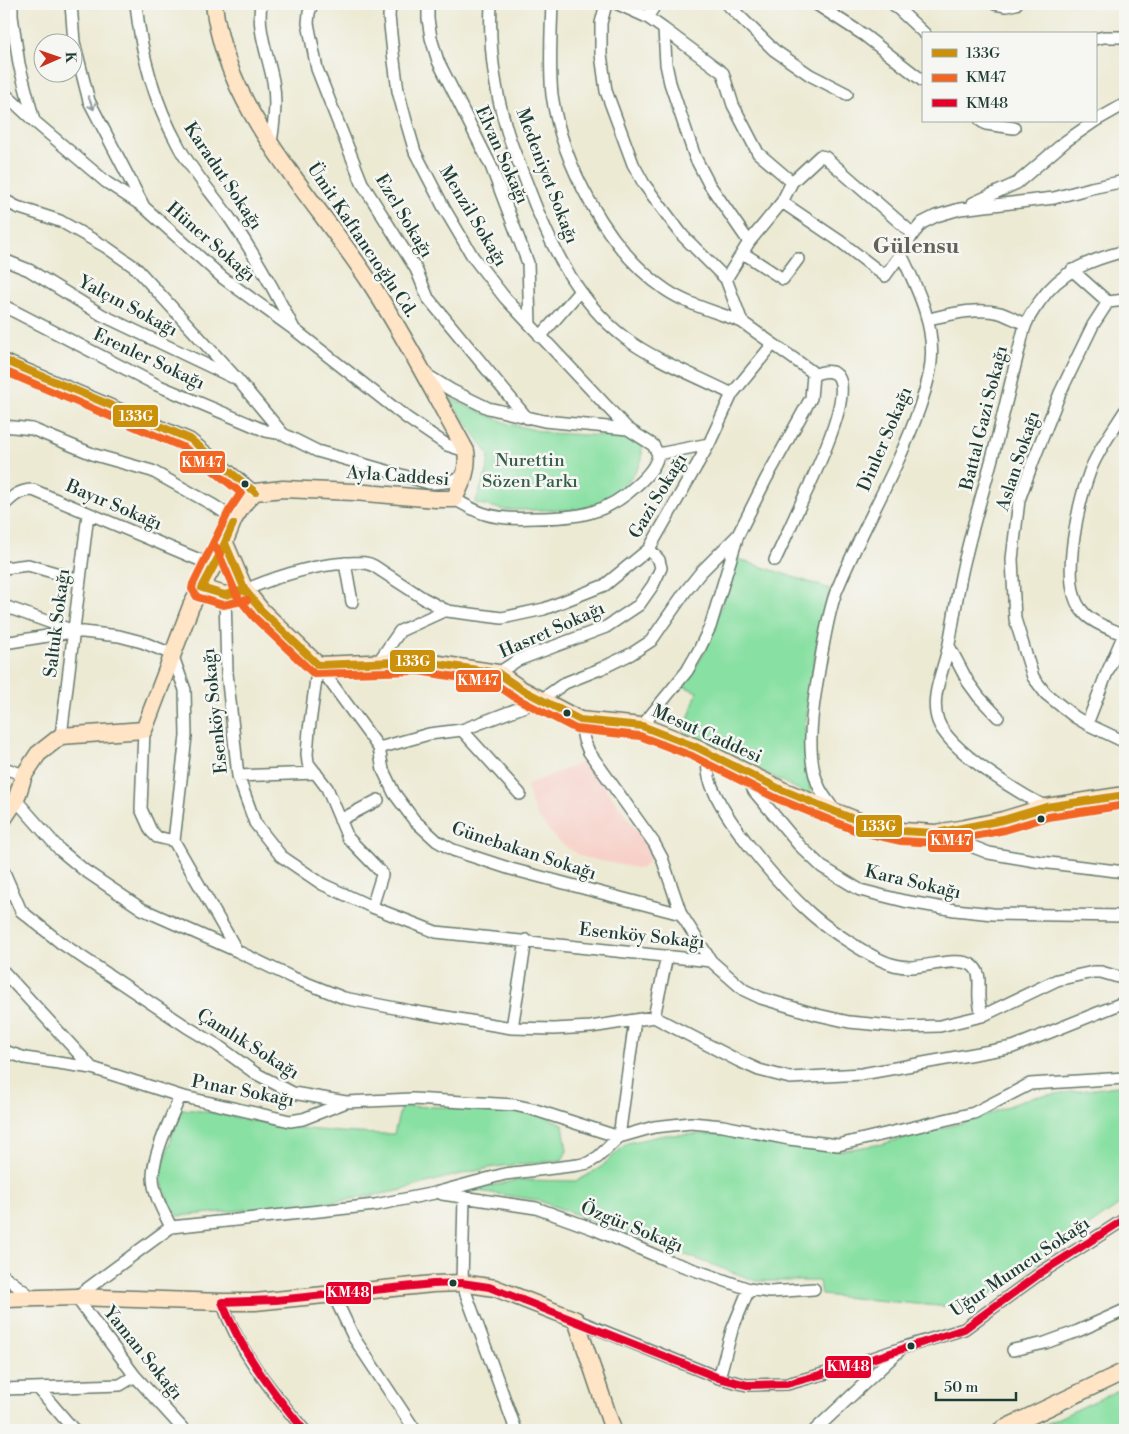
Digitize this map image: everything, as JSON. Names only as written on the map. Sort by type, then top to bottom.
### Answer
[{"type":"street","points":[[12,4],[19,64],[34,121]]},
{"type":"street","points":[[71,4],[74,42],[89,101],[144,207]]},
{"type":"street","name":"Karadut Sokağı","points":[[136,4],[140,35],[152,86],[178,146],[258,262],[295,330]]},
{"type":"street","name":"Ümit Kaftancıoğlu Cd.","points":[[214,4],[220,39],[233,74],[252,113],[271,143],[370,282],[425,374],[466,451]]},
{"type":"street","points":[[261,4],[261,30],[273,82],[276,109],[271,143]]},
{"type":"street","name":"Ezel Sokağı","points":[[312,4],[308,23],[317,69],[362,183],[416,268],[428,298],[527,418]]},
{"type":"street","name":"Menzil Sokağı","points":[[390,4],[389,16],[398,91],[415,152],[444,208],[473,257],[505,298],[628,429]]},
{"type":"street","name":"Elvan Sokağı","points":[[428,4],[428,19],[434,52],[491,166],[528,263],[530,324]]},
{"type":"street","name":"Medeniyet Sokağı","points":[[491,4],[490,29],[494,70],[506,129],[543,226],[562,262],[580,291],[625,337],[645,351],[732,394]]},
{"type":"street","points":[[552,4],[552,94],[559,129],[571,163],[585,193],[603,223],[627,255],[666,290],[685,300],[742,322],[808,367],[812,375],[811,398],[766,479],[738,535],[710,627],[699,650],[687,671],[642,726]]},
{"type":"street","points":[[606,4],[601,31],[601,54],[606,91],[633,164],[644,184],[683,236],[726,279],[742,322]]},
{"type":"street","points":[[618,4],[646,16],[723,73],[734,105],[758,153],[792,182]]},
{"type":"street","points":[[646,16],[656,4]]},
{"type":"street","points":[[727,4],[774,50],[810,75],[847,94]]},
{"type":"street","points":[[816,4],[864,35],[922,80]]},
{"type":"street","points":[[893,4],[923,32]]},
{"type":"street","points":[[664,29],[666,64],[670,83],[695,157],[709,184],[749,242]]},
{"type":"street","points":[[1096,39],[1125,37]]},
{"type":"street","name":"Hüner Sokağı","points":[[4,93],[106,182],[144,207],[223,278],[295,330],[408,418],[447,445],[466,451]]},
{"type":"street","points":[[1096,121],[1122,108]]},
{"type":"street","points":[[983,122],[1014,128]]},
{"type":"street","points":[[782,202],[841,242],[885,276],[913,234],[928,218],[960,209],[1017,183],[1066,141],[1094,122]]},
{"type":"street","points":[[726,279],[749,242],[782,202],[792,182],[820,156],[825,157],[913,234]]},
{"type":"street","points":[[960,209],[1045,200],[1125,181]]},
{"type":"street","name":"Erenler Sokağı","points":[[4,200],[16,207],[60,221],[106,247],[136,268],[238,380],[283,434]]},
{"type":"street","name":"Battal Gazi Sokağı","points":[[1046,807],[1020,793],[978,764],[951,740],[939,725],[936,712],[937,691],[949,646],[966,554],[995,449],[1026,324],[1040,300],[1072,270],[1089,261],[1125,251]]},
{"type":"street","points":[[743,253],[784,279],[798,259]]},
{"type":"street","name":"Dinler Sokağı","points":[[836,812],[820,790],[814,769],[812,751],[811,729],[820,665],[836,593],[911,432],[932,361],[929,319],[916,284],[901,254]]},
{"type":"street","name":"Yalçın Sokağı","points":[[4,260],[29,270],[102,315],[238,380]]},
{"type":"street","points":[[1072,270],[1108,302],[1125,300]]},
{"type":"street","points":[[540,337],[580,291]]},
{"type":"street","name":"Aslan Sokağı","points":[[1108,302],[1093,325],[1060,393],[1032,464],[1019,500],[1012,555],[1015,619],[1032,675],[1046,694],[1075,717],[1125,742]]},
{"type":"street","name":"Erenler Sokağı","points":[[4,306],[157,385],[266,430],[283,434],[317,452],[429,483],[447,482],[465,475]]},
{"type":"street","points":[[929,319],[977,311],[1000,313],[1026,324]]},
{"type":"street","points":[[425,374],[451,390],[488,408],[527,418],[628,429],[653,445],[658,454],[709,444],[732,394],[773,344]]},
{"type":"street","points":[[4,360],[190,439],[255,492],[244,502],[234,519],[214,566],[191,606],[144,730],[140,809],[151,831],[157,837],[174,841]]},
{"type":"street","points":[[775,560],[831,436],[840,400],[840,383],[839,377],[836,374],[827,370],[812,375]]},
{"type":"street","points":[[1087,724],[1125,634],[1093,621],[1080,608],[1074,595],[1071,567],[1073,546],[1079,507],[1091,469],[1125,411]]},
{"type":"street","points":[[4,426],[32,429],[95,455],[152,471],[234,519]]},
{"type":"street","name":"Gazi Sokağı","points":[[245,590],[279,576],[324,564],[370,563],[423,598],[446,610],[502,618],[544,609],[605,585],[649,549],[709,444]]},
{"type":"street","points":[[454,499],[465,475],[466,451]]},
{"type":"street","name":"Ayla Caddesi","points":[[255,492],[268,490],[354,492],[409,498],[454,499],[484,514],[517,519],[588,515],[614,503],[630,492],[656,463],[658,454]]},
{"type":"street","name":"Bayır Sokağı","points":[[4,505],[14,494],[33,490],[214,566]]},
{"type":"street","name":"Saltuk Sokağı","points":[[62,736],[88,514]]},
{"type":"street","points":[[225,543],[245,590],[260,610],[318,665],[379,748],[430,734],[462,730],[540,700],[565,683],[631,654],[651,641],[701,572],[738,535]]},
{"type":"street","name":"Hasret Sokağı","points":[[498,673],[518,660],[606,627],[640,605],[654,585],[661,568],[659,560],[649,549]]},
{"type":"street","points":[[345,563],[352,602]]},
{"type":"street","points":[[4,568],[28,565],[80,580]]},
{"type":"street","points":[[202,588],[224,595],[245,590]]},
{"type":"street","name":"Esenköy Sokağı","points":[[224,595],[227,673],[238,776],[258,828],[281,856],[322,884],[372,908],[436,932],[711,961],[752,995],[826,1017],[876,1025],[935,1027],[982,1016],[1057,980],[1097,972],[1125,978]]},
{"type":"street","points":[[4,606],[74,631],[127,638],[172,654],[185,690],[186,736],[174,841],[237,951]]},
{"type":"street","points":[[379,661],[400,631],[446,610]]},
{"type":"street","points":[[4,642],[74,631]]},
{"type":"street","points":[[949,646],[968,682],[998,717]]},
{"type":"street","name":"Mesut Caddesi","points":[[318,665],[379,661],[419,661],[498,673],[540,700],[580,720],[642,726],[708,753],[745,772],[836,812],[902,831],[936,833],[1003,820],[1046,807],[1125,795]]},
{"type":"street","points":[[318,665],[307,754],[308,763],[327,788],[348,838],[381,872],[382,875],[372,908]]},
{"type":"street","points":[[580,720],[584,740],[589,752],[662,858],[681,914],[711,961]]},
{"type":"street","points":[[4,818],[16,800],[24,775],[38,754],[62,736],[144,730]]},
{"type":"street","points":[[462,730],[520,794]]},
{"type":"street","name":"Günebakan Sokağı","points":[[379,748],[383,770],[394,793],[414,820],[437,842],[453,850],[511,869],[681,914]]},
{"type":"street","points":[[708,753],[708,772],[716,795],[753,851],[790,894],[827,926],[876,958],[889,964],[910,967],[967,962],[972,965],[976,970],[979,980],[979,999],[982,1016]]},
{"type":"street","points":[[4,768],[24,775]]},
{"type":"street","name":"Kara Sokağı","points":[[745,772],[754,791],[799,845],[822,867],[860,890],[904,901],[955,910],[993,914],[1125,916]]},
{"type":"street","points":[[238,776],[316,773]]},
{"type":"street","points":[[16,800],[60,850],[92,875],[142,909],[291,977],[344,998],[410,1011],[512,1028],[554,1029],[591,1027],[654,1017],[759,1070],[790,1078],[826,1077],[889,1069],[1013,1047],[1125,1002]]},
{"type":"street","points":[[340,820],[378,800]]},
{"type":"street","points":[[936,833],[989,853],[1041,862],[1125,872]]},
{"type":"street","name":"Çamlık Sokağı","points":[[4,872],[21,911],[61,942],[217,1045],[255,1073],[286,1089],[300,1095],[346,1102],[413,1099],[514,1105],[619,1137]]},
{"type":"street","points":[[512,1028],[526,940]]},
{"type":"street","points":[[654,1017],[667,956]]},
{"type":"street","points":[[4,972],[92,1068]]},
{"type":"street","points":[[619,1137],[635,1020]]},
{"type":"street","points":[[4,1051],[25,1058],[92,1068],[180,1096]]},
{"type":"street","points":[[76,1297],[171,1227],[375,1206],[435,1193],[505,1174],[578,1166],[606,1150],[619,1137],[654,1127],[691,1123],[723,1126],[789,1139],[838,1145],[974,1113],[1030,1084],[1125,1078]]},
{"type":"street","name":"Pınar Sokağı","points":[[171,1227],[156,1195],[153,1176],[156,1158],[180,1096],[290,1121],[303,1119],[346,1102]]},
{"type":"street","name":"Özgür Sokağı","points":[[435,1193],[536,1208],[594,1229],[666,1260],[749,1289],[770,1292],[814,1288]]},
{"type":"street","points":[[464,1197],[462,1283],[516,1430]]},
{"type":"street","name":"Uğur Mumcu Sokağı","points":[[815,1430],[902,1348],[964,1329],[1042,1272],[1125,1218]]},
{"type":"street","points":[[4,1276],[33,1298]]},
{"type":"street","points":[[4,1299],[76,1297],[222,1302],[262,1301],[434,1284],[462,1283],[495,1288],[719,1378],[747,1385],[787,1384],[841,1369],[902,1348]]},
{"type":"street","points":[[719,1378],[732,1330],[749,1289]]},
{"type":"street","points":[[333,1294],[354,1338],[415,1430]]},
{"type":"street","name":"Yaman Sokağı","points":[[76,1297],[135,1376],[184,1430]]},
{"type":"street","points":[[222,1302],[238,1342],[268,1387],[304,1430]]},
{"type":"street","points":[[1013,1350],[1045,1343],[1125,1310]]},
{"type":"street","points":[[576,1320],[613,1430]]},
{"type":"street","points":[[1001,1430],[1125,1371]]},
{"type":"street","points":[[4,1389],[120,1384],[135,1376]]},
{"type":"street","points":[[38,1388],[74,1430]]},
{"type":"shaded area","points":[[586,761],[655,855],[641,869],[586,858],[577,854],[558,841],[537,816],[527,785]]},
{"type":"green space","name":"Nurettin Sözen Parkı","points":[[449,398],[509,424],[549,433],[624,437],[636,441],[642,446],[642,459],[638,468],[625,485],[604,501],[578,510],[505,510],[475,503],[487,472],[489,455]]},
{"type":"green space","points":[[738,559],[830,589],[816,648],[805,728],[811,796],[684,732],[697,692],[683,686],[704,654]]},
{"type":"green space","points":[[1125,1085],[1125,1201],[970,1309],[821,1295],[819,1281],[756,1281],[537,1200],[471,1190],[518,1180],[577,1181],[601,1167],[627,1143],[664,1135],[716,1134],[838,1151],[882,1144],[973,1120],[1032,1097]]},
{"type":"green space","points":[[401,1106],[488,1108],[542,1115],[563,1124],[567,1151],[562,1160],[494,1167],[398,1191],[334,1202],[178,1216],[170,1208],[160,1176],[182,1109],[297,1128],[394,1134]]},
{"type":"green space","points":[[1125,1387],[1125,1430],[1033,1430]]},
{"type":"transit line","name":"133G","points":[[4,360],[190,439],[255,492]]},
{"type":"transit line","name":"KM47","points":[[4,371],[185,448],[241,493],[229,511],[192,589],[197,597],[223,605],[247,600]]},
{"type":"transit line","name":"133G","points":[[233,524],[202,588],[225,595],[245,590]]},
{"type":"transit line","name":"133G","points":[[225,543],[245,590],[261,610],[318,665],[419,661],[498,673],[521,689],[580,720],[642,726],[696,747],[782,790],[859,821],[902,831],[936,833],[1003,820],[1046,807],[1125,795]]},
{"type":"transit line","name":"KM47","points":[[216,547],[237,596],[254,617],[314,674],[418,671],[494,683],[516,698],[576,729],[640,736],[692,756],[778,799],[857,831],[901,841],[938,843],[1005,830],[1048,817],[1125,805]]},
{"type":"transit line","name":"KM48","points":[[304,1430],[258,1369],[238,1337],[222,1302],[276,1300],[433,1284],[462,1283],[489,1287],[719,1378],[747,1385],[787,1384],[841,1369],[964,1329],[1042,1272],[1125,1219]]},
{"type":"district","name":"Gülensu","points":[[916,246]]}]
